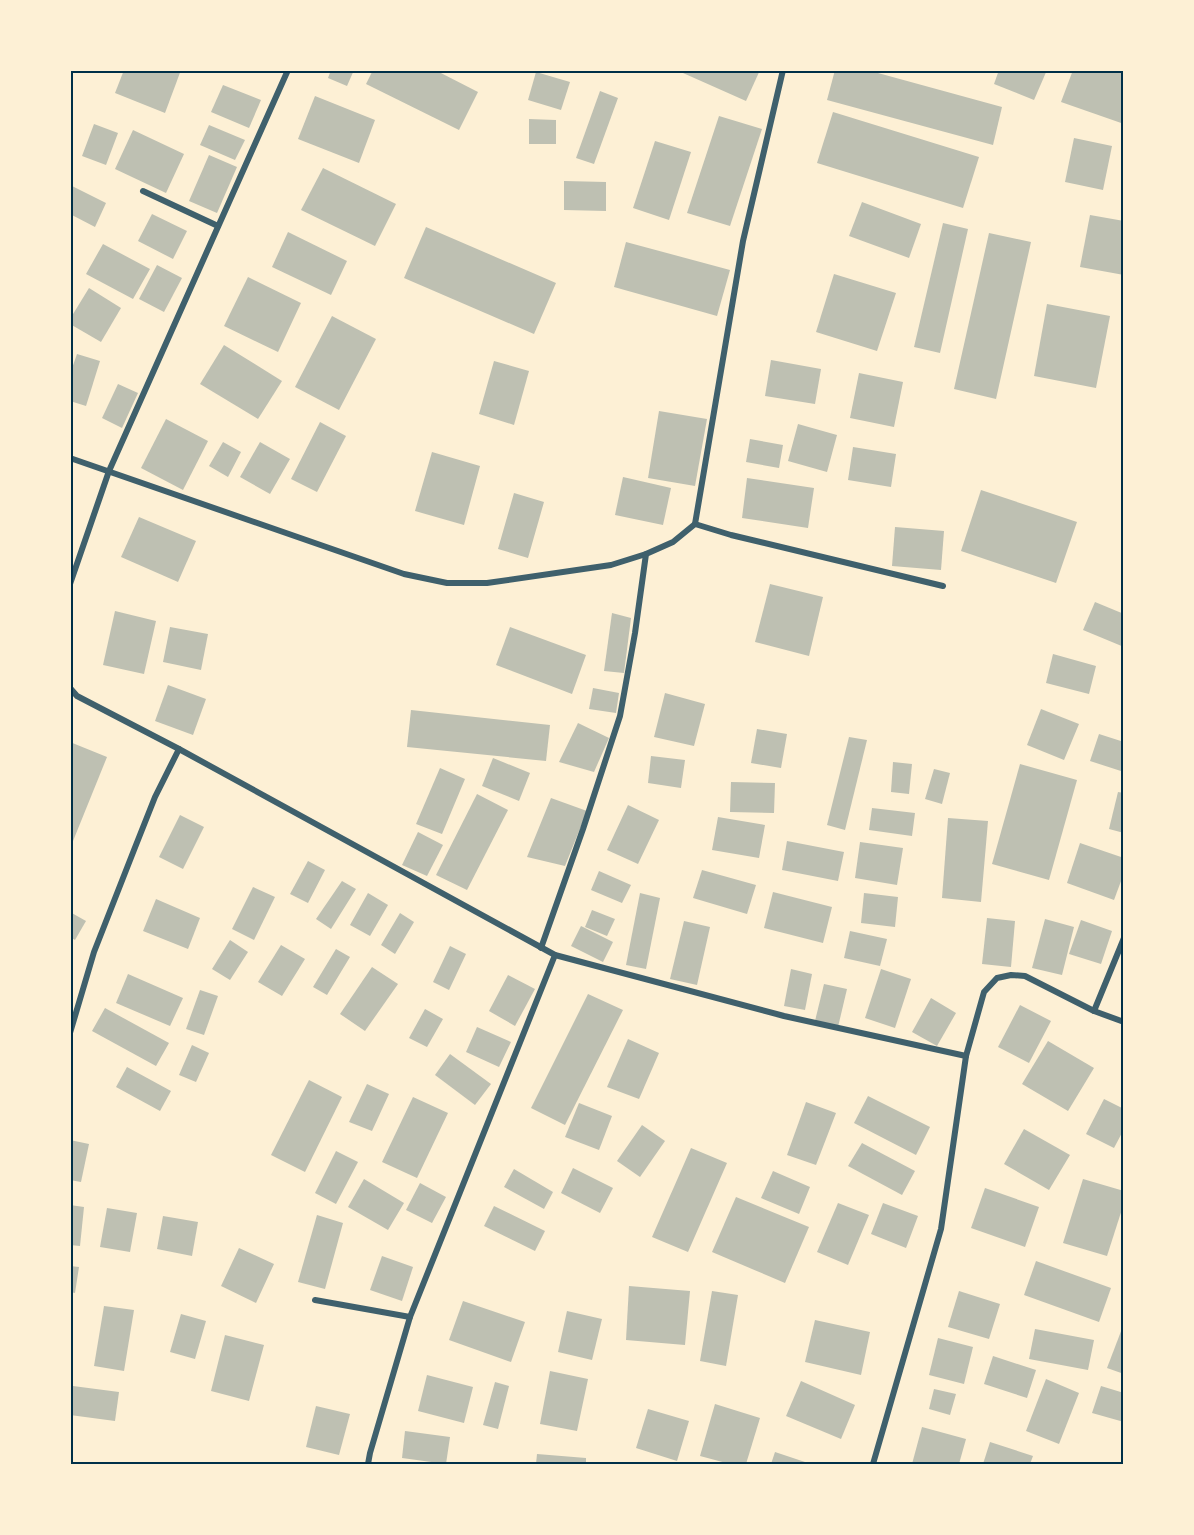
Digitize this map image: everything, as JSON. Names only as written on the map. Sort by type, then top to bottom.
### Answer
[{"type":"street","points":[[70,584],[109,471],[288,70]]},
{"type":"street","points":[[70,458],[404,574],[447,583],[487,583],[611,565],[646,554],[673,542],[695,524],[743,241],[783,70]]},
{"type":"street","points":[[143,191],[218,226]]},
{"type":"street","points":[[695,524],[943,586]]},
{"type":"street","points":[[542,948],[620,716],[646,554]]},
{"type":"street","points":[[70,688],[77,696],[179,749],[555,955],[784,1016],[966,1056]]},
{"type":"street","points":[[70,1033],[94,952],[155,797],[179,749]]},
{"type":"street","points":[[1094,1011],[1124,938]]},
{"type":"street","points":[[368,1464],[369,1453],[410,1317],[555,955]]},
{"type":"street","points":[[873,1464],[941,1229],[966,1056],[984,992],[997,978],[1011,975],[1025,976],[1094,1011],[1124,1022]]},
{"type":"street","points":[[315,1300],[410,1317]]},
{"type":"building","points":[[124,70],[181,70],[165,113],[115,93]]},
{"type":"building","points":[[331,70],[354,70],[347,86],[328,78]]},
{"type":"building","points":[[373,70],[435,70],[478,92],[459,130],[366,84]]},
{"type":"building","points":[[684,70],[760,70],[746,101],[683,73]]},
{"type":"building","points":[[835,70],[867,70],[1002,107],[993,145],[827,100]]},
{"type":"building","points":[[999,70],[1047,70],[1034,100],[994,84]]},
{"type":"building","points":[[1073,70],[1116,70],[1124,73],[1124,124],[1061,102]]},
{"type":"building","points":[[536,72],[570,82],[561,110],[528,100]]},
{"type":"building","points":[[223,85],[261,100],[249,128],[211,112]]},
{"type":"building","points":[[600,91],[618,98],[594,164],[576,158]]},
{"type":"building","points":[[315,96],[375,120],[359,163],[298,139]]},
{"type":"building","points":[[833,112],[979,157],[963,208],[817,163]]},
{"type":"building","points":[[719,116],[762,129],[730,226],[687,213]]},
{"type":"building","points":[[529,119],[556,120],[556,144],[529,144]]},
{"type":"building","points":[[94,124],[118,133],[106,165],[82,156]]},
{"type":"building","points":[[209,125],[245,140],[235,160],[200,145]]},
{"type":"building","points":[[133,130],[184,154],[166,193],[115,169]]},
{"type":"building","points":[[1074,138],[1112,146],[1103,190],[1065,182]]},
{"type":"building","points":[[655,141],[691,152],[669,220],[633,208]]},
{"type":"building","points":[[209,155],[237,167],[217,213],[189,201]]},
{"type":"building","points":[[323,168],[396,204],[375,246],[301,210]]},
{"type":"building","points":[[564,181],[606,182],[606,211],[564,210]]},
{"type":"building","points":[[70,185],[106,203],[95,227],[70,214]]},
{"type":"building","points":[[862,202],[921,224],[909,258],[849,236]]},
{"type":"building","points":[[152,214],[187,231],[173,259],[138,241]]},
{"type":"building","points":[[1090,215],[1124,221],[1124,275],[1080,267]]},
{"type":"building","points":[[943,223],[968,229],[940,353],[914,347]]},
{"type":"building","points":[[426,227],[556,283],[534,334],[404,278]]},
{"type":"building","points":[[288,232],[347,261],[331,295],[272,267]]},
{"type":"building","points":[[989,233],[1031,242],[996,399],[954,389]]},
{"type":"building","points":[[626,242],[730,270],[717,316],[614,287]]},
{"type":"building","points":[[103,244],[150,269],[133,299],[86,274]]},
{"type":"building","points":[[157,265],[182,278],[164,312],[139,299]]},
{"type":"building","points":[[834,274],[896,293],[877,351],[816,332]]},
{"type":"building","points":[[248,277],[301,303],[278,352],[224,326]]},
{"type":"building","points":[[89,288],[121,308],[101,342],[70,324],[70,319]]},
{"type":"building","points":[[1047,304],[1110,316],[1096,388],[1034,376]]},
{"type":"building","points":[[332,316],[376,339],[339,410],[295,387]]},
{"type":"building","points":[[224,345],[282,381],[258,419],[200,384]]},
{"type":"building","points":[[77,354],[100,361],[86,406],[70,401],[70,374]]},
{"type":"building","points":[[771,360],[821,369],[815,404],[765,396]]},
{"type":"building","points":[[494,361],[529,371],[514,425],[479,414]]},
{"type":"building","points":[[859,373],[903,382],[894,427],[850,418]]},
{"type":"building","points":[[118,384],[138,393],[122,428],[102,418]]},
{"type":"building","points":[[659,411],[707,419],[695,486],[648,478]]},
{"type":"building","points":[[166,419],[208,441],[183,490],[141,468]]},
{"type":"building","points":[[320,422],[346,436],[317,492],[291,479]]},
{"type":"building","points":[[798,424],[837,435],[827,472],[788,461]]},
{"type":"building","points":[[750,439],[783,445],[779,468],[746,462]]},
{"type":"building","points":[[223,442],[241,452],[228,477],[209,466]]},
{"type":"building","points":[[260,442],[290,459],[270,494],[240,477]]},
{"type":"building","points":[[853,447],[896,454],[891,487],[848,480]]},
{"type":"building","points":[[432,452],[480,466],[464,525],[415,511]]},
{"type":"building","points":[[623,477],[671,488],[663,525],[615,515]]},
{"type":"building","points":[[747,478],[814,488],[808,528],[742,518]]},
{"type":"building","points":[[981,490],[1077,522],[1056,583],[961,551]]},
{"type":"building","points":[[514,493],[544,502],[528,558],[498,549]]},
{"type":"building","points":[[139,517],[196,541],[178,582],[121,557]]},
{"type":"building","points":[[895,527],[944,531],[941,570],[892,566]]},
{"type":"building","points":[[770,584],[823,597],[809,656],[755,642]]},
{"type":"building","points":[[1095,602],[1124,614],[1124,647],[1083,630]]},
{"type":"building","points":[[115,611],[156,621],[144,674],[103,665]]},
{"type":"building","points":[[612,613],[631,618],[624,673],[604,671]]},
{"type":"building","points":[[170,627],[208,634],[201,670],[163,662]]},
{"type":"building","points":[[510,627],[586,655],[572,694],[496,665]]},
{"type":"building","points":[[1053,654],[1096,666],[1089,694],[1046,683]]},
{"type":"building","points":[[168,685],[206,699],[193,735],[155,721]]},
{"type":"building","points":[[593,688],[619,693],[616,713],[589,709]]},
{"type":"building","points":[[665,693],[705,704],[694,746],[654,737]]},
{"type":"building","points":[[1041,709],[1079,724],[1064,760],[1027,745]]},
{"type":"building","points":[[411,710],[550,725],[546,761],[407,747]]},
{"type":"building","points":[[578,723],[609,738],[594,772],[559,762]]},
{"type":"building","points":[[757,729],[787,734],[781,768],[751,763]]},
{"type":"building","points":[[1099,734],[1124,742],[1124,772],[1090,761]]},
{"type":"building","points":[[849,737],[867,740],[845,830],[827,825]]},
{"type":"building","points":[[70,742],[107,757],[71,846],[70,846]]},
{"type":"building","points":[[651,756],[685,760],[681,788],[648,783]]},
{"type":"building","points":[[493,758],[530,773],[519,801],[482,786]]},
{"type":"building","points":[[893,762],[912,764],[909,794],[891,792]]},
{"type":"building","points":[[1020,764],[1077,780],[1049,880],[992,864]]},
{"type":"building","points":[[440,768],[465,779],[442,834],[416,824]]},
{"type":"building","points":[[934,769],[950,773],[942,804],[925,799]]},
{"type":"building","points":[[731,782],[775,783],[774,813],[730,812]]},
{"type":"building","points":[[1118,792],[1124,793],[1124,833],[1109,829]]},
{"type":"building","points":[[477,794],[508,810],[467,890],[436,875]]},
{"type":"building","points":[[551,798],[587,811],[565,866],[527,857]]},
{"type":"building","points":[[628,805],[659,820],[638,864],[607,850]]},
{"type":"building","points":[[872,808],[915,813],[912,836],[869,830]]},
{"type":"building","points":[[180,815],[204,827],[183,869],[159,857]]},
{"type":"building","points":[[718,817],[765,825],[759,858],[712,850]]},
{"type":"building","points":[[948,818],[988,821],[981,902],[942,898]]},
{"type":"building","points":[[418,832],[443,845],[427,876],[402,865]]},
{"type":"building","points":[[787,841],[844,852],[838,881],[782,870]]},
{"type":"building","points":[[860,842],[903,848],[897,885],[855,878]]},
{"type":"building","points":[[1080,843],[1124,858],[1124,873],[1114,900],[1067,883]]},
{"type":"building","points":[[308,861],[325,870],[308,903],[290,894]]},
{"type":"building","points":[[702,870],[756,885],[747,914],[693,898]]},
{"type":"building","points":[[599,871],[631,885],[622,903],[591,890]]},
{"type":"building","points":[[342,881],[356,889],[331,929],[316,919]]},
{"type":"building","points":[[253,887],[275,897],[254,940],[232,929]]},
{"type":"building","points":[[773,892],[832,907],[823,943],[764,928]]},
{"type":"building","points":[[368,893],[388,905],[370,936],[350,925]]},
{"type":"building","points":[[640,893],[660,898],[646,969],[626,965]]},
{"type":"building","points":[[864,893],[898,897],[895,927],[861,923]]},
{"type":"building","points":[[156,899],[200,918],[188,949],[143,931]]},
{"type":"building","points":[[592,910],[615,919],[607,936],[585,927]]},
{"type":"building","points":[[70,912],[86,921],[75,940],[70,937]]},
{"type":"building","points":[[400,913],[414,922],[395,954],[381,945]]},
{"type":"building","points":[[987,918],[1015,921],[1011,967],[982,964]]},
{"type":"building","points":[[1045,919],[1074,927],[1062,975],[1032,968]]},
{"type":"building","points":[[1081,920],[1112,931],[1101,964],[1069,954]]},
{"type":"building","points":[[684,921],[710,927],[697,985],[670,979]]},
{"type":"building","points":[[581,926],[613,942],[603,962],[571,946]]},
{"type":"building","points":[[850,931],[887,939],[880,966],[844,958]]},
{"type":"building","points":[[230,940],[248,952],[230,980],[212,969]]},
{"type":"building","points":[[281,945],[305,959],[282,996],[258,982]]},
{"type":"building","points":[[450,946],[466,954],[449,990],[433,982]]},
{"type":"building","points":[[336,949],[350,957],[327,995],[313,987]]},
{"type":"building","points":[[372,967],[398,984],[365,1031],[340,1014]]},
{"type":"building","points":[[791,969],[812,974],[805,1010],[784,1006]]},
{"type":"building","points":[[881,969],[911,979],[895,1028],[865,1018]]},
{"type":"building","points":[[128,974],[183,998],[170,1026],[116,1003]]},
{"type":"building","points":[[508,975],[535,989],[515,1026],[489,1011]]},
{"type":"building","points":[[824,984],[847,989],[838,1027],[815,1021]]},
{"type":"building","points":[[200,990],[218,996],[204,1035],[186,1029]]},
{"type":"building","points":[[588,994],[623,1010],[565,1125],[531,1108]]},
{"type":"building","points":[[931,998],[956,1013],[937,1046],[912,1032]]},
{"type":"building","points":[[1020,1005],[1051,1021],[1029,1063],[998,1047]]},
{"type":"building","points":[[105,1008],[169,1043],[156,1066],[92,1031]]},
{"type":"building","points":[[425,1009],[443,1019],[427,1047],[409,1038]]},
{"type":"building","points":[[477,1027],[511,1042],[499,1067],[466,1052]]},
{"type":"building","points":[[628,1039],[659,1053],[639,1099],[607,1087]]},
{"type":"building","points":[[1048,1041],[1094,1068],[1068,1111],[1022,1084]]},
{"type":"building","points":[[192,1045],[209,1053],[196,1082],[179,1075]]},
{"type":"building","points":[[450,1054],[491,1084],[475,1105],[435,1075]]},
{"type":"building","points":[[127,1067],[171,1091],[160,1111],[116,1087]]},
{"type":"building","points":[[309,1080],[342,1097],[305,1172],[271,1155]]},
{"type":"building","points":[[367,1084],[389,1094],[372,1131],[349,1122]]},
{"type":"building","points":[[868,1096],[930,1127],[916,1155],[854,1123]]},
{"type":"building","points":[[413,1097],[448,1113],[417,1178],[382,1162]]},
{"type":"building","points":[[1104,1099],[1124,1109],[1124,1129],[1114,1148],[1086,1134]]},
{"type":"building","points":[[806,1102],[836,1113],[816,1165],[787,1155]]},
{"type":"building","points":[[579,1103],[612,1116],[599,1150],[565,1137]]},
{"type":"building","points":[[642,1125],[665,1141],[640,1177],[617,1161]]},
{"type":"building","points":[[1024,1129],[1070,1155],[1049,1190],[1004,1164]]},
{"type":"building","points":[[70,1140],[89,1144],[81,1182],[70,1180]]},
{"type":"building","points":[[862,1143],[915,1171],[902,1195],[848,1166]]},
{"type":"building","points":[[691,1148],[727,1163],[688,1252],[652,1237]]},
{"type":"building","points":[[336,1151],[358,1162],[336,1204],[315,1193]]},
{"type":"building","points":[[573,1168],[613,1188],[600,1213],[561,1193]]},
{"type":"building","points":[[514,1169],[553,1192],[544,1209],[504,1187]]},
{"type":"building","points":[[773,1171],[810,1187],[799,1214],[761,1198]]},
{"type":"building","points":[[364,1179],[404,1203],[388,1230],[348,1207]]},
{"type":"building","points":[[1083,1179],[1124,1191],[1124,1203],[1107,1256],[1063,1243]]},
{"type":"building","points":[[420,1183],[446,1197],[432,1223],[406,1210]]},
{"type":"building","points":[[985,1188],[1039,1207],[1025,1247],[971,1228]]},
{"type":"building","points":[[736,1197],[809,1227],[785,1283],[712,1252]]},
{"type":"building","points":[[838,1203],[869,1215],[848,1265],[817,1252]]},
{"type":"building","points":[[883,1203],[918,1216],[906,1248],[871,1234]]},
{"type":"building","points":[[70,1205],[84,1207],[80,1246],[70,1245]]},
{"type":"building","points":[[494,1206],[545,1231],[535,1251],[484,1226]]},
{"type":"building","points":[[107,1208],[137,1213],[130,1252],[100,1247]]},
{"type":"building","points":[[317,1215],[343,1223],[325,1289],[298,1282]]},
{"type":"building","points":[[163,1216],[198,1222],[192,1256],[157,1249]]},
{"type":"building","points":[[239,1248],[274,1264],[256,1303],[221,1286]]},
{"type":"building","points":[[382,1256],[413,1267],[402,1301],[370,1290]]},
{"type":"building","points":[[1036,1261],[1111,1288],[1099,1322],[1024,1295]]},
{"type":"building","points":[[70,1266],[79,1267],[75,1293],[70,1292]]},
{"type":"building","points":[[629,1286],[690,1291],[685,1345],[626,1340]]},
{"type":"building","points":[[712,1291],[738,1295],[726,1366],[700,1361]]},
{"type":"building","points":[[959,1291],[1000,1304],[989,1339],[948,1327]]},
{"type":"building","points":[[463,1301],[525,1322],[511,1362],[449,1340]]},
{"type":"building","points":[[104,1306],[134,1310],[124,1371],[94,1366]]},
{"type":"building","points":[[567,1311],[602,1319],[592,1360],[558,1352]]},
{"type":"building","points":[[181,1314],[206,1321],[195,1359],[170,1352]]},
{"type":"building","points":[[815,1320],[870,1332],[861,1375],[805,1362]]},
{"type":"building","points":[[1124,1326],[1124,1374],[1107,1368]]},
{"type":"building","points":[[1035,1329],[1094,1340],[1088,1370],[1029,1359]]},
{"type":"building","points":[[225,1335],[264,1345],[249,1401],[211,1391]]},
{"type":"building","points":[[938,1338],[973,1347],[964,1384],[929,1375]]},
{"type":"building","points":[[993,1356],[1036,1370],[1027,1398],[984,1384]]},
{"type":"building","points":[[550,1371],[588,1379],[577,1431],[540,1424]]},
{"type":"building","points":[[427,1375],[473,1387],[464,1423],[418,1411]]},
{"type":"building","points":[[1046,1379],[1079,1393],[1059,1444],[1026,1431]]},
{"type":"building","points":[[801,1381],[855,1405],[841,1439],[786,1416]]},
{"type":"building","points":[[495,1382],[509,1386],[498,1429],[483,1425]]},
{"type":"building","points":[[73,1386],[119,1392],[115,1421],[70,1415]]},
{"type":"building","points":[[1101,1386],[1124,1393],[1124,1422],[1092,1413]]},
{"type":"building","points":[[934,1389],[956,1394],[950,1415],[929,1409]]},
{"type":"building","points":[[715,1404],[760,1418],[746,1464],[730,1464],[700,1456]]},
{"type":"building","points":[[316,1406],[350,1414],[339,1455],[306,1447]]},
{"type":"building","points":[[648,1409],[689,1421],[677,1461],[636,1448]]},
{"type":"building","points":[[922,1427],[966,1439],[959,1464],[912,1464]]},
{"type":"building","points":[[405,1431],[450,1437],[446,1464],[402,1458]]},
{"type":"building","points":[[990,1442],[1033,1456],[1030,1464],[983,1464]]},
{"type":"building","points":[[775,1452],[811,1464],[771,1464]]},
{"type":"building","points":[[537,1454],[586,1458],[586,1464],[536,1464]]}]
